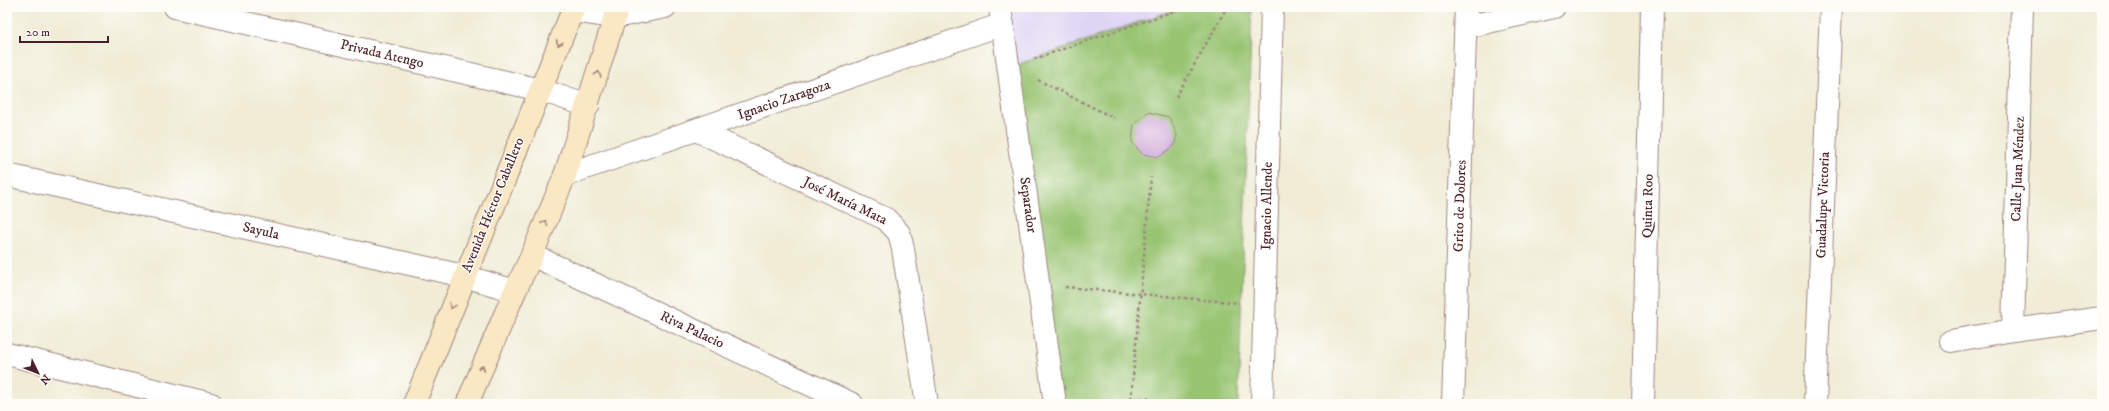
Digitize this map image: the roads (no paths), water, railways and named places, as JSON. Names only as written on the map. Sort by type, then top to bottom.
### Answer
[{"type":"main road","name":"Avenida Héctor Caballero","points":[[414,404],[464,276],[573,9]]},
{"type":"main road","points":[[467,404],[565,175],[588,106],[616,12]]},
{"type":"street","name":"Privada Atengo","points":[[175,7],[541,90],[588,106]]},
{"type":"street","points":[[573,9],[616,12],[665,7]]},
{"type":"street","name":"Ignacio Allende","points":[[1262,404],[1272,7]]},
{"type":"street","points":[[1466,17],[1554,7]]},
{"type":"street","name":"Quinta Roo","points":[[1644,404],[1652,7]]},
{"type":"street","name":"Guadalupe Victoria","points":[[1815,404],[1831,7]]},
{"type":"street","name":"Calle Juan Méndez","points":[[2013,330],[2022,7]]},
{"type":"street","name":"Ignacio Zaragoza","points":[[565,175],[696,130],[1001,15]]},
{"type":"street","name":"Separador","points":[[1001,15],[1055,404]]},
{"type":"street","name":"Grito de Dolores","points":[[1453,404],[1466,17]]},
{"type":"street","name":"José María Mata","points":[[696,130],[886,219],[894,226],[903,249],[927,404]]},
{"type":"street","name":"Sayula","points":[[7,175],[464,276],[515,291]]},
{"type":"street","name":"Riva Palacio","points":[[532,255],[852,404]]},
{"type":"street","points":[[1951,341],[2013,330],[2102,318]]},
{"type":"street","points":[[7,354],[211,404]]}]
